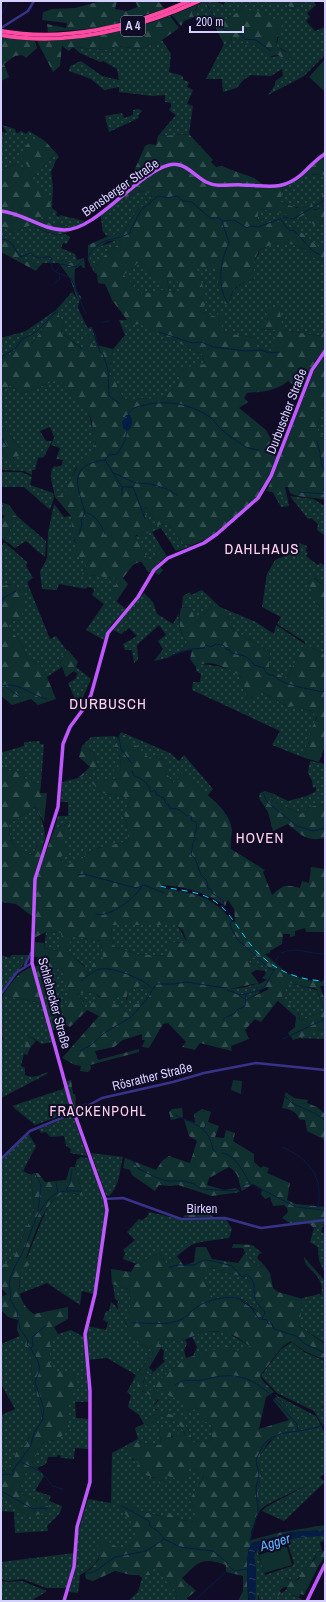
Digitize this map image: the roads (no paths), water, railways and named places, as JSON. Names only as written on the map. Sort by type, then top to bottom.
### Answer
[{"type":"highway","name":"A 4","points":[[64,36],[129,23],[189,1]]},
{"type":"highway","name":"A 4","points":[[1,33],[32,38],[90,36],[131,26],[199,1]]},
{"type":"main road","name":"Bensberger Straße","points":[[1,211],[19,214],[55,229],[67,230],[77,228],[147,177],[167,165],[181,165],[204,181],[215,185],[274,187],[293,180],[325,154]]},
{"type":"main road","name":"Durbuscher Straße","points":[[269,481],[312,370],[325,351]]},
{"type":"main road","name":"Schlehecker Straße","points":[[64,1601],[74,1567],[76,1533],[90,1482],[90,1402],[85,1334],[95,1295],[107,1221],[105,1199],[74,1113],[32,963],[31,953],[36,876],[58,807],[62,744],[70,727],[84,708],[91,695],[108,633],[138,597],[151,574],[160,564],[170,557],[204,543],[217,534],[256,501],[269,481]]},
{"type":"main road","points":[[307,1601],[325,1564]]},
{"type":"street","points":[[1,28],[28,11],[34,1]]},
{"type":"street","points":[[1,994],[20,969],[29,960],[31,953]]},
{"type":"street","points":[[24,966],[32,963]]},
{"type":"street","name":"Rösrather Straße","points":[[1,1160],[30,1130],[74,1113],[102,1098],[178,1081],[204,1073],[256,1063],[325,1070]]},
{"type":"street","name":"Birken","points":[[105,1199],[123,1198],[181,1219],[225,1218],[261,1228],[325,1220]]},
{"type":"water","points":[[126,415],[130,415],[132,420],[131,428],[127,431],[123,428],[122,422]]},
{"type":"water","name":"Agger","points":[[325,1530],[325,1535],[282,1540],[255,1551],[255,1601],[249,1601],[247,1562],[248,1553],[252,1543],[292,1532]]},
{"type":"waterway","points":[[2,14],[8,1]]},
{"type":"waterway","points":[[207,4],[224,30],[240,33],[245,39],[256,40],[271,51]]},
{"type":"waterway","points":[[88,257],[93,250],[103,242],[131,232],[130,231],[141,210],[158,196],[167,198],[177,196],[183,201],[192,202],[210,218],[219,218],[223,221],[234,220],[247,228],[250,226],[258,227],[285,217],[293,219],[325,200]]},
{"type":"waterway","points":[[281,220],[290,231],[293,230],[308,247],[320,255]]},
{"type":"waterway","points":[[222,221],[229,243],[223,257],[221,273],[222,288],[227,302]]},
{"type":"waterway","points":[[1,239],[11,243],[20,257],[31,253],[37,258],[50,257],[52,259],[50,262],[53,270],[56,272],[61,264],[76,267],[83,260]]},
{"type":"waterway","points":[[56,272],[71,278],[86,314]]},
{"type":"waterway","points":[[55,283],[60,279],[59,274]]},
{"type":"waterway","points":[[1,357],[16,348],[21,340],[36,332],[56,312]]},
{"type":"waterway","points":[[103,322],[109,321]]},
{"type":"waterway","points":[[94,330],[100,352],[103,354],[108,370],[109,396],[119,403]]},
{"type":"waterway","points":[[159,332],[192,343],[201,342],[214,347],[246,351],[261,350],[268,353],[280,352]]},
{"type":"waterway","points":[[128,415],[131,410],[139,406],[154,403],[180,404],[204,413],[222,430],[244,446],[258,450]]},
{"type":"waterway","points":[[79,534],[82,524],[81,521],[85,512],[79,494],[78,478],[80,472],[85,467],[93,463],[105,460],[109,455],[117,454],[125,441],[127,430]]},
{"type":"waterway","points":[[1,437],[8,448]]},
{"type":"waterway","points":[[317,441],[320,453]]},
{"type":"waterway","points":[[320,455],[322,466],[325,471]]},
{"type":"waterway","points":[[105,460],[122,487],[133,487],[145,519]]},
{"type":"waterway","points":[[112,472],[135,483],[151,484],[167,489],[177,495]]},
{"type":"waterway","points":[[122,488],[122,495]]},
{"type":"waterway","points":[[299,492],[325,494]]},
{"type":"waterway","points":[[87,513],[96,519],[105,534]]},
{"type":"waterway","points":[[1,603],[3,598],[16,591]]},
{"type":"waterway","points":[[169,657],[191,649],[204,648],[206,645],[211,647],[216,644],[223,645],[226,649],[230,650],[231,653],[247,657],[254,665],[264,668],[269,675],[273,675],[283,682],[303,688],[322,692],[325,691]]},
{"type":"waterway","points":[[3,685],[20,697]]},
{"type":"waterway","points":[[1,686],[13,685],[46,699]]},
{"type":"waterway","points":[[119,738],[121,749],[132,764]]},
{"type":"waterway","points":[[132,771],[134,776],[147,784],[151,792],[155,790],[157,795],[164,798],[170,809],[178,809],[187,816],[191,816],[192,821],[196,822],[197,828],[194,836],[196,839],[193,842]]},
{"type":"waterway","points":[[263,793],[267,802],[297,826],[313,831],[325,828]]},
{"type":"waterway","points":[[193,843],[191,855],[195,858]]},
{"type":"waterway","points":[[195,858],[201,875],[207,881],[208,889],[211,889],[212,893],[223,900],[224,907],[233,918]]},
{"type":"waterway","points":[[78,875],[84,874],[136,888],[144,885],[164,893]]},
{"type":"waterway","points":[[96,914],[101,915],[108,913],[122,906],[134,896],[142,886]]},
{"type":"waterway","points":[[232,920],[230,925],[237,939],[270,969]]},
{"type":"waterway","points":[[281,953],[297,950],[325,954]]},
{"type":"waterway","points":[[277,966],[275,961],[279,956]]},
{"type":"waterway","points":[[81,980],[95,971],[105,969],[128,974],[143,981],[152,988]]},
{"type":"waterway","points":[[227,1017],[245,1006],[246,994],[260,990],[265,986],[274,970]]},
{"type":"waterway","points":[[156,984],[186,982],[225,988]]},
{"type":"waterway","points":[[80,1051],[91,1045],[103,1034],[131,1017],[147,999],[155,986]]},
{"type":"waterway","points":[[227,990],[240,995],[245,994]]},
{"type":"waterway","points":[[283,1039],[325,1019]]},
{"type":"waterway","points":[[284,1095],[292,1103],[325,1120]]},
{"type":"waterway","points":[[175,1115],[200,1127],[208,1136],[213,1150],[216,1152]]},
{"type":"waterway","points":[[204,1129],[206,1124]]},
{"type":"waterway","points":[[282,1147],[300,1157],[312,1170],[319,1186],[318,1207]]},
{"type":"waterway","points":[[222,1153],[227,1154],[235,1160],[250,1183]]},
{"type":"waterway","points":[[131,1159],[139,1169],[167,1181],[185,1181],[194,1184],[201,1189],[235,1191],[246,1184],[251,1184],[296,1207]]},
{"type":"waterway","points":[[66,1190],[70,1183],[72,1170]]},
{"type":"waterway","points":[[35,1173],[41,1185],[38,1212]]},
{"type":"waterway","points":[[56,1183],[58,1193]]},
{"type":"waterway","points":[[1,1476],[4,1474],[13,1475],[13,1470],[30,1447],[35,1431],[42,1421],[44,1409],[35,1382],[40,1369],[38,1361],[30,1347],[27,1345],[28,1340],[20,1329],[17,1311],[10,1299],[10,1279],[25,1247],[36,1218],[44,1205],[58,1192],[81,1191]]},
{"type":"waterway","points":[[297,1207],[322,1210]]},
{"type":"waterway","points":[[169,1267],[178,1265],[194,1265],[204,1260],[232,1266],[242,1277],[246,1274],[252,1280],[256,1301],[265,1312],[262,1319],[267,1320],[268,1324],[272,1324],[274,1329],[296,1336],[305,1344],[325,1353]]},
{"type":"waterway","points":[[132,1323],[160,1324],[180,1320],[202,1304],[221,1298],[241,1299],[250,1306],[259,1319],[262,1319]]},
{"type":"waterway","points":[[31,1348],[33,1346],[32,1337],[47,1325]]},
{"type":"waterway","points":[[175,1385],[185,1380],[202,1380],[220,1376],[236,1376],[247,1379],[265,1390],[273,1398],[297,1424],[298,1431]]},
{"type":"waterway","name":"Agger","points":[[250,1541],[258,1511],[256,1488],[259,1475],[256,1460],[264,1445],[267,1441],[280,1434],[311,1429],[325,1424]]},
{"type":"waterway","points":[[19,1461],[41,1472],[53,1486],[62,1489]]},
{"type":"waterway","points":[[1,1491],[33,1509],[47,1509]]},
{"type":"waterway","points":[[122,1506],[149,1521],[150,1526],[159,1532],[164,1539],[180,1547],[213,1551],[229,1564]]},
{"type":"waterway","points":[[86,1573],[91,1573],[97,1570],[115,1557],[146,1551],[164,1539]]},
{"type":"waterway","points":[[229,1566],[234,1571],[247,1569]]},
{"type":"waterway","points":[[194,1601],[227,1571]]},
{"type":"railway","points":[[160,886],[196,893],[216,902],[232,918],[252,947],[270,963],[279,969],[301,978],[325,981]]},
{"type":"district","name":"DAHLHAUS","points":[[262,549]]},
{"type":"district","name":"DURBUSCH","points":[[108,704]]},
{"type":"district","name":"HOVEN","points":[[260,838]]},
{"type":"district","name":"FRACKENPOHL","points":[[98,1111]]}]
